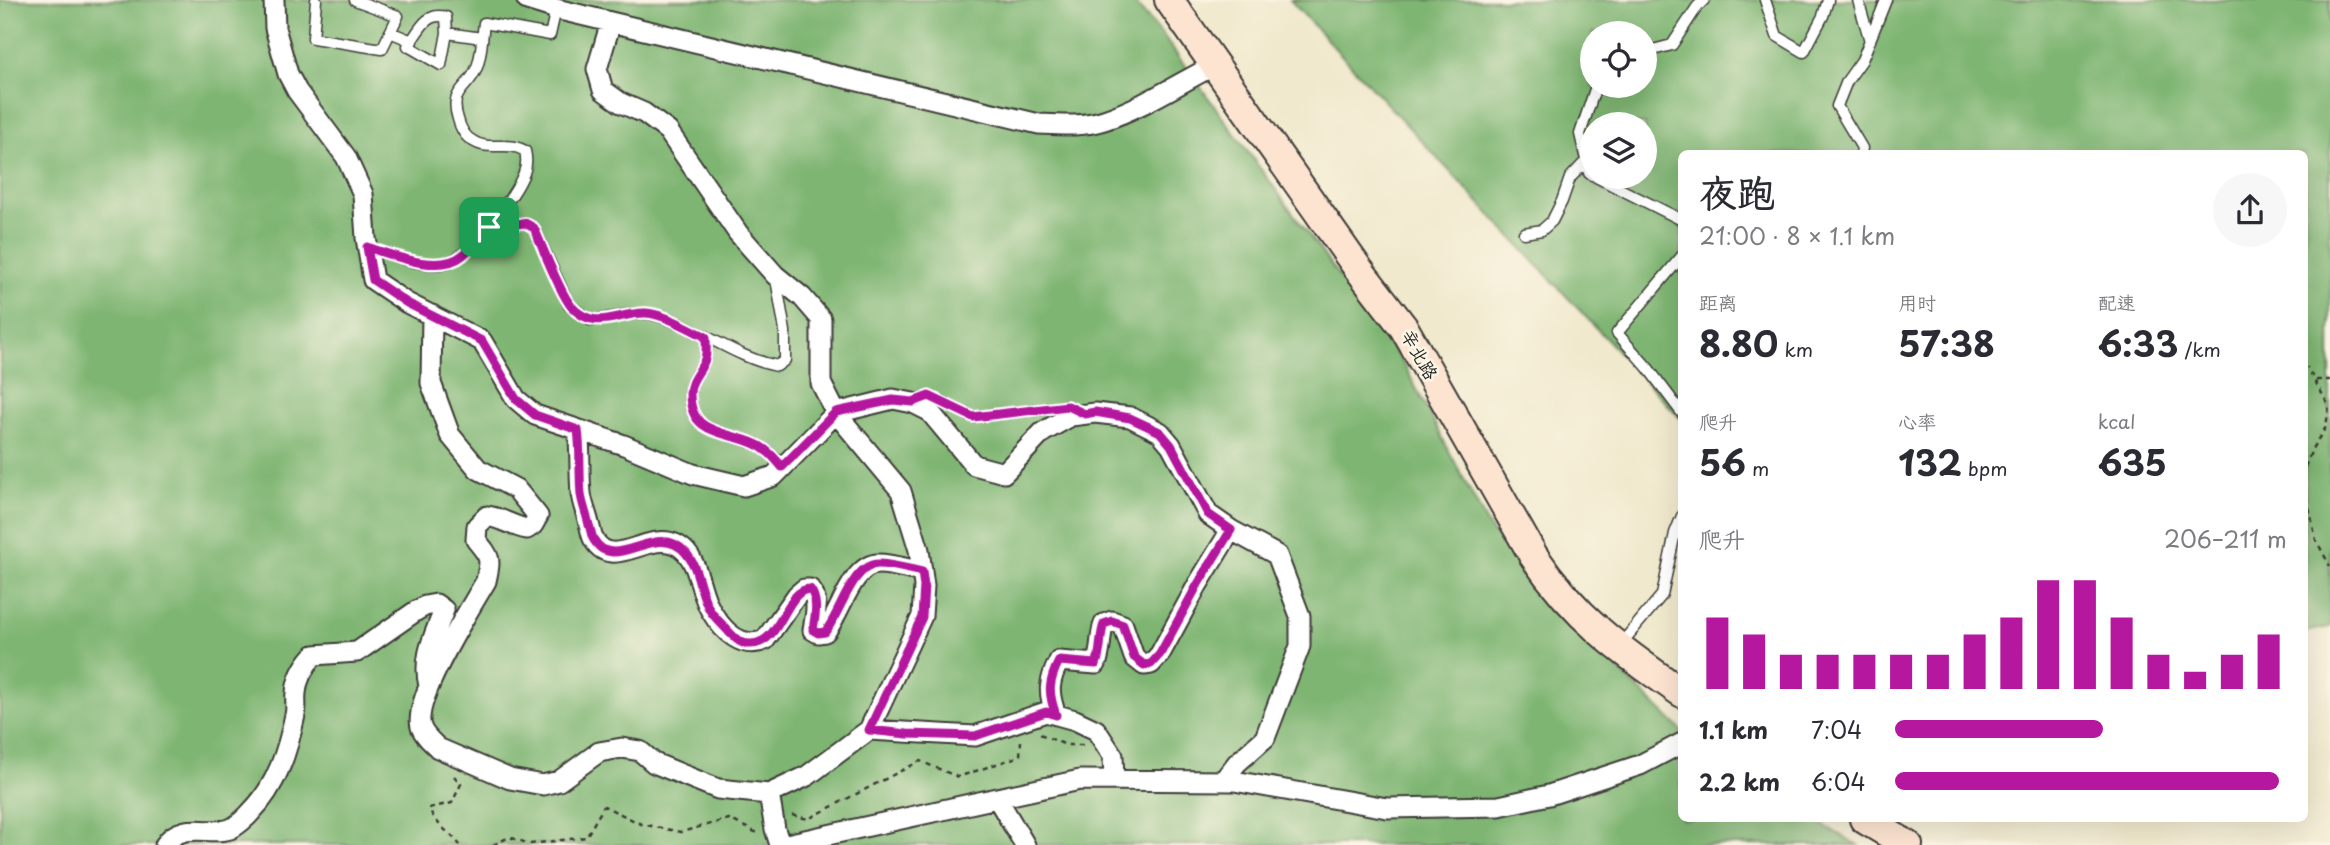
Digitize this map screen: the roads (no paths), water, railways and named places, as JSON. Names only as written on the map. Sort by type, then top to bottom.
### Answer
[{"type":"main road","name":"辛北路","points":[[1170,0],[1357,267],[1404,328],[1533,555],[1550,580],[1584,619],[1617,648],[1678,690]]},
{"type":"main road","points":[[1869,822],[1908,845]]},
{"type":"street","points":[[274,0],[275,28],[288,74],[297,91],[346,157],[363,194],[367,247],[373,280],[407,303],[482,341],[516,399],[535,415],[624,445],[693,474],[744,486],[774,476],[836,412],[893,400],[913,402],[929,411],[974,465],[1004,473],[1043,432],[1071,416],[1095,412],[1130,418],[1160,432],[1171,445],[1208,514],[1277,555],[1300,616],[1300,646],[1265,738],[1237,763],[1223,781]]},
{"type":"street","points":[[527,0],[1039,124],[1068,126],[1103,121],[1215,65]]},
{"type":"street","points":[[611,22],[597,69],[603,90],[621,103],[645,113],[668,131],[738,233],[775,275],[802,297],[821,319],[821,383],[836,412],[901,491],[919,551],[924,586],[922,617],[869,730],[807,776],[776,825]]},
{"type":"street","points":[[432,315],[431,383],[450,435],[478,469],[516,489],[538,516],[527,529],[512,526],[501,518],[487,516],[477,526],[476,540],[489,556],[490,562],[486,581],[429,686],[420,711],[421,727],[438,748],[510,779],[543,785],[559,781],[599,752],[622,748],[640,751],[654,763],[718,789],[776,825],[997,798],[1080,780],[1234,781],[1387,808],[1499,806],[1549,795],[1640,765],[1678,745]]},
{"type":"street","points":[[578,430],[581,495],[594,540],[603,548],[614,552],[627,552],[657,540],[670,542],[685,552],[695,568],[710,611],[736,640],[747,645],[765,640],[804,589],[810,589],[815,596],[813,630],[818,633],[825,632],[833,623],[854,579],[866,568],[876,564],[922,572]]},
{"type":"street","points":[[1056,715],[1049,694],[1059,661],[1096,664],[1101,654],[1101,632],[1104,624],[1112,621],[1123,625],[1134,657],[1144,665],[1151,664],[1160,654],[1231,530]]},
{"type":"street","points":[[165,845],[180,833],[230,829],[251,812],[272,785],[285,754],[296,712],[296,691],[303,668],[314,655],[356,652],[416,611],[436,604],[444,610],[427,657],[425,670],[429,686]]},
{"type":"street","points":[[869,730],[975,736],[1046,712],[1096,730],[1113,755],[1114,780]]},
{"type":"street","points":[[997,798],[1025,845]]},
{"type":"lane","points":[[316,0],[313,38],[382,49],[398,16],[360,1]]},
{"type":"lane","points":[[1657,49],[1672,45],[1704,0]]},
{"type":"lane","points":[[1765,0],[1777,36],[1804,52],[1823,16],[1828,0]]},
{"type":"lane","points":[[1858,0],[1870,42]]},
{"type":"lane","points":[[1862,150],[1837,106],[1847,81],[1862,60],[1886,0]]},
{"type":"lane","points":[[367,247],[415,262],[445,264],[461,257],[489,227],[523,175],[527,160],[525,151],[511,144],[484,145],[472,141],[461,128],[455,111],[455,100],[477,68],[484,23],[550,35],[556,9]]},
{"type":"lane","points":[[438,15],[446,18],[447,33],[441,65],[408,46],[428,18],[438,15]]},
{"type":"lane","points":[[390,32],[412,41]]},
{"type":"lane","points":[[447,33],[482,38]]},
{"type":"lane","points":[[1524,233],[1542,230],[1552,221],[1570,178],[1580,167]]},
{"type":"lane","points":[[1620,189],[1678,218]]},
{"type":"lane","points":[[489,227],[525,223],[534,228],[569,305],[590,320],[647,313],[681,324],[762,363],[777,366],[785,360],[786,331],[775,275]]},
{"type":"lane","points":[[1678,261],[1617,333],[1678,408]]},
{"type":"lane","points":[[706,337],[706,357],[693,380],[690,393],[696,416],[710,431],[753,443],[766,450],[782,467]]},
{"type":"lane","points":[[913,402],[929,396],[973,417],[1068,406],[1085,414]]},
{"type":"lane","points":[[1617,648],[1662,595],[1678,526]]}]
